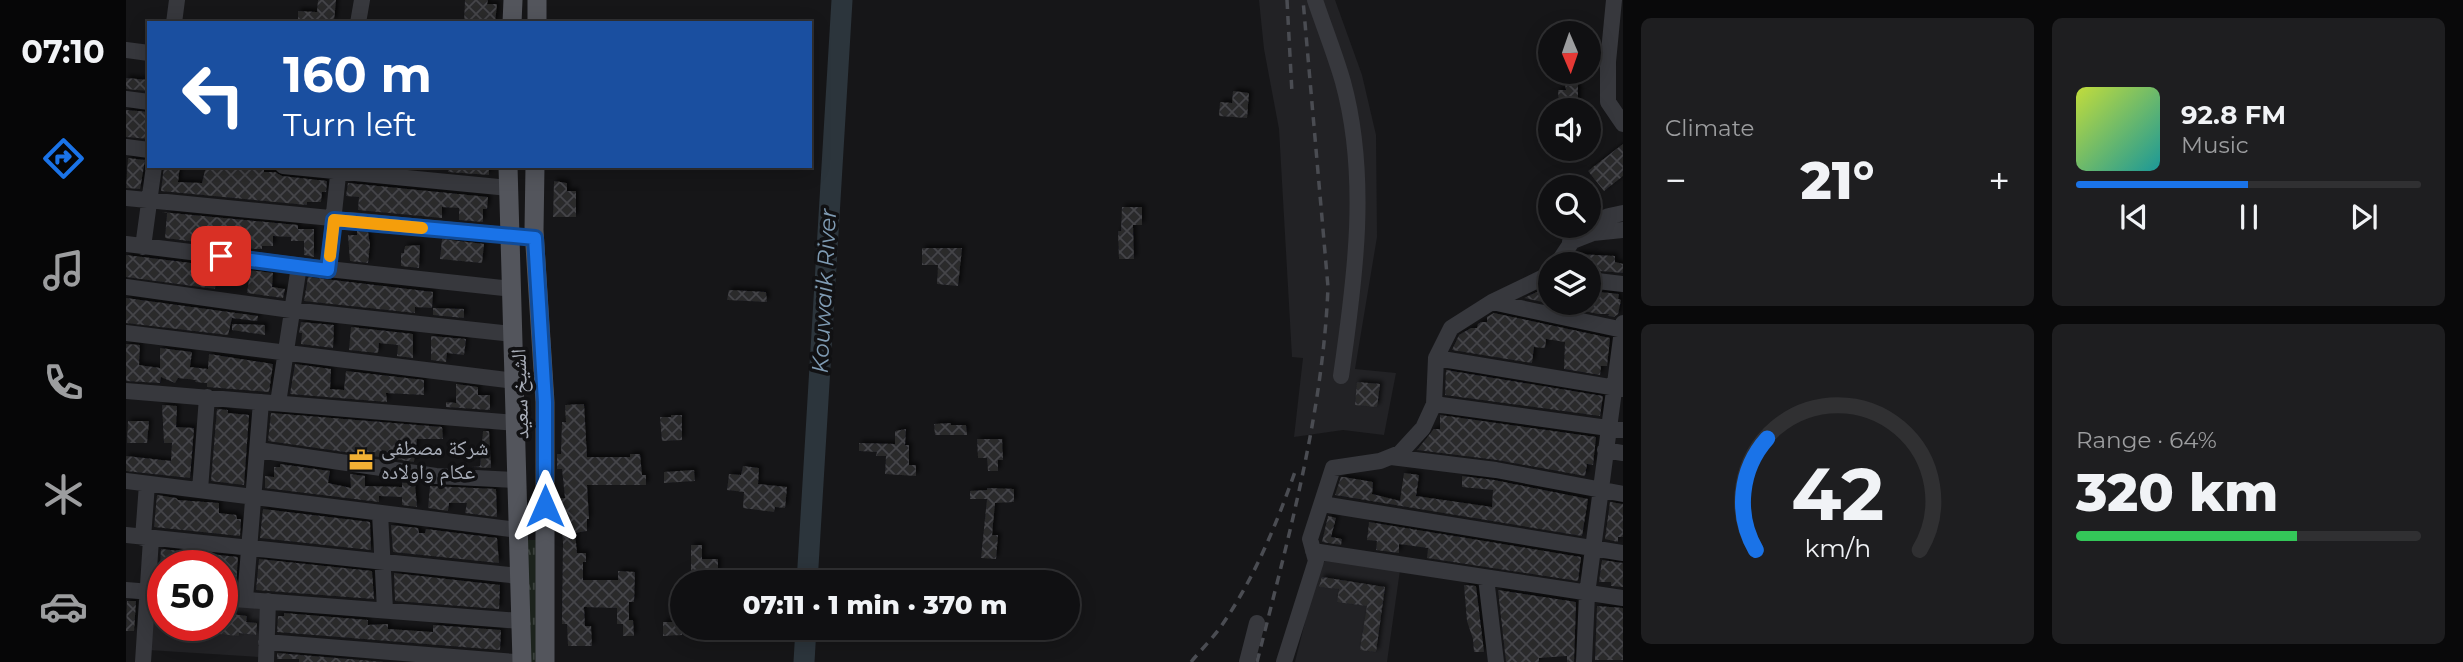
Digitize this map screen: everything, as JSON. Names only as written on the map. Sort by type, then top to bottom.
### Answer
[{"type":"main road","points":[[512,21],[513,0]]},
{"type":"main road","points":[[537,0],[537,21]]},
{"type":"main road","name":"الشيخ سعيد","points":[[508,168],[522,662]]},
{"type":"main road","name":"الشيخ سعيد","points":[[535,168],[535,238],[545,402],[545,662]]},
{"type":"street","points":[[174,21],[177,0]]},
{"type":"street","points":[[358,21],[362,0]]},
{"type":"street","points":[[1315,0],[1343,82],[1354,144],[1357,216],[1352,299],[1341,376]]},
{"type":"street","points":[[1614,0],[1608,62],[1608,102],[1623,124]]},
{"type":"street","points":[[126,50],[147,53]]},
{"type":"street","points":[[126,99],[147,102]]},
{"type":"street","points":[[126,148],[147,150]]},
{"type":"street","points":[[144,247],[154,168]]},
{"type":"street","points":[[310,168],[509,188]]},
{"type":"street","points":[[328,270],[339,170]]},
{"type":"street","points":[[126,198],[535,238]]},
{"type":"street","points":[[1601,219],[1623,214]]},
{"type":"street","points":[[1570,242],[1602,231],[1623,230]]},
{"type":"street","points":[[1564,252],[1574,238]]},
{"type":"street","points":[[126,244],[328,270],[512,289]]},
{"type":"street","points":[[278,403],[299,266]]},
{"type":"street","points":[[1284,662],[1316,561],[1310,539],[1333,468],[1381,461],[1400,453],[1423,428],[1434,404],[1436,358],[1451,328],[1492,302],[1538,281]]},
{"type":"street","points":[[1601,281],[1623,284]]},
{"type":"street","points":[[126,287],[291,310],[513,334]]},
{"type":"street","points":[[1492,302],[1623,328],[1616,429],[1605,450],[1592,549],[1584,662]]},
{"type":"street","points":[[126,333],[515,381]]},
{"type":"street","points":[[1436,358],[1618,388]]},
{"type":"street","points":[[126,391],[516,423]]},
{"type":"street","points":[[200,491],[207,397]]},
{"type":"street","points":[[245,599],[261,402]]},
{"type":"street","points":[[1434,404],[1616,429]]},
{"type":"street","points":[[258,450],[436,476],[516,480]]},
{"type":"street","points":[[1605,450],[1623,453]]},
{"type":"street","points":[[1391,457],[1496,470],[1623,494]]},
{"type":"street","points":[[126,481],[517,530]]},
{"type":"street","points":[[147,484],[149,550]]},
{"type":"street","points":[[1322,504],[1623,553]]},
{"type":"street","points":[[380,513],[385,610]]},
{"type":"street","points":[[126,535],[519,576]]},
{"type":"street","points":[[1313,551],[1623,598]]},
{"type":"street","points":[[1486,578],[1496,662]]},
{"type":"street","points":[[126,590],[147,591]]},
{"type":"street","points":[[238,599],[520,621]]},
{"type":"street","points":[[266,662],[268,601]]},
{"type":"street","points":[[1247,662],[1257,623]]},
{"type":"street","points":[[143,662],[147,639]]},
{"type":"street","points":[[266,642],[344,655],[515,662]]},
{"type":"shaded area","points":[[1259,0],[1335,0],[1362,75],[1376,135],[1377,237],[1355,369],[1396,373],[1384,435],[1343,430],[1294,437],[1303,358],[1292,357],[1279,129],[1264,49]]},
{"type":"shaded area","points":[[1326,558],[1400,570],[1387,662],[1295,662],[1316,578]]},
{"type":"shaded area","points":[[238,602],[263,604],[260,657],[148,650],[149,641],[238,641]]},
{"type":"green space","points":[[524,540],[536,540],[538,662],[527,662]]},
{"type":"building","points":[[318,0],[336,0],[334,21],[298,21],[298,11],[317,12]]},
{"type":"building","points":[[465,0],[488,0],[487,4],[497,4],[495,21],[464,21]]},
{"type":"building","points":[[126,78],[147,80],[147,91],[126,89]]},
{"type":"building","points":[[1565,84],[1578,84],[1578,98],[1558,98],[1558,90],[1566,90]]},
{"type":"building","points":[[1233,91],[1249,93],[1247,118],[1219,116],[1220,102],[1232,103]]},
{"type":"building","points":[[126,110],[147,112],[147,139],[126,137]]},
{"type":"building","points":[[1623,144],[1623,176],[1604,191],[1601,187],[1601,175],[1591,175],[1588,171]]},
{"type":"building","points":[[128,158],[145,160],[140,189],[126,188]]},
{"type":"building","points":[[164,168],[180,168],[178,182],[202,183],[206,168],[264,168],[264,172],[275,172],[282,176],[327,181],[321,202],[307,202],[307,205],[161,191]]},
{"type":"building","points":[[449,168],[489,168],[489,175],[448,172]]},
{"type":"building","points":[[554,181],[567,183],[567,191],[576,191],[576,217],[553,217]]},
{"type":"building","points":[[348,183],[488,197],[487,209],[483,209],[483,222],[459,220],[459,208],[442,207],[442,218],[358,210],[359,197],[346,196]]},
{"type":"building","points":[[1122,207],[1142,207],[1142,225],[1133,225],[1134,259],[1119,259],[1118,231],[1121,231]]},
{"type":"building","points":[[161,212],[298,225],[298,229],[314,229],[314,257],[304,255],[304,241],[291,241],[291,237],[273,236],[273,246],[262,246],[262,249],[247,248],[247,242],[239,242],[239,235],[221,235],[220,245],[165,238],[167,213]]},
{"type":"building","points":[[357,231],[368,232],[368,263],[350,261],[348,235],[357,235]]},
{"type":"building","points":[[442,239],[484,244],[482,263],[440,259]]},
{"type":"building","points":[[420,245],[419,268],[401,266],[401,253],[404,253],[405,246]]},
{"type":"building","points":[[922,248],[962,248],[958,286],[937,284],[938,265],[922,265]]},
{"type":"building","points":[[126,255],[273,273],[272,287],[285,289],[283,298],[247,293],[249,280],[216,276],[215,289],[126,277]]},
{"type":"building","points":[[1601,255],[1615,256],[1615,262],[1623,264],[1623,273],[1601,271]]},
{"type":"building","points":[[308,277],[433,292],[432,308],[415,307],[415,313],[304,301]]},
{"type":"building","points":[[729,290],[766,292],[767,302],[727,300]]},
{"type":"building","points":[[1538,291],[1538,301],[1524,298]]},
{"type":"building","points":[[1601,292],[1619,294],[1618,299],[1621,300],[1618,314],[1614,317],[1608,316],[1609,314],[1601,314]]},
{"type":"building","points":[[126,298],[258,316],[257,321],[232,318],[228,335],[126,323]]},
{"type":"building","points":[[433,308],[464,309],[464,318],[433,315]]},
{"type":"building","points":[[1494,313],[1610,338],[1607,366],[1601,366],[1600,375],[1564,369],[1565,342],[1546,339],[1545,348],[1534,347],[1532,363],[1452,350],[1459,335],[1471,328],[1477,328],[1481,322],[1487,322],[1487,317]]},
{"type":"building","points":[[301,322],[334,325],[333,348],[301,344]]},
{"type":"building","points":[[232,324],[265,325],[265,335],[232,330]]},
{"type":"building","points":[[351,327],[413,334],[413,358],[397,356],[398,345],[379,343],[378,353],[349,350]]},
{"type":"building","points":[[431,336],[466,339],[464,355],[447,353],[446,362],[431,360]]},
{"type":"building","points":[[126,344],[140,345],[139,365],[160,368],[160,348],[192,352],[190,367],[208,369],[209,354],[273,364],[269,392],[207,387],[207,383],[178,378],[175,383],[161,377],[160,383],[126,381]]},
{"type":"building","points":[[295,364],[331,369],[330,389],[344,390],[346,371],[424,380],[424,395],[386,393],[387,402],[290,394]]},
{"type":"building","points":[[1446,370],[1603,396],[1600,416],[1445,395]]},
{"type":"building","points":[[1357,382],[1380,384],[1377,407],[1355,405]]},
{"type":"building","points":[[456,384],[478,387],[478,395],[490,395],[490,410],[446,407],[446,402],[456,403]]},
{"type":"building","points":[[584,404],[587,457],[630,457],[630,454],[640,454],[646,485],[587,485],[587,531],[575,533],[577,553],[586,553],[583,580],[618,580],[618,571],[635,572],[634,602],[629,602],[629,620],[633,620],[634,636],[623,636],[623,624],[617,624],[617,608],[584,607],[585,626],[591,626],[592,646],[568,646],[567,624],[562,624],[563,543],[559,498],[565,498],[562,469],[557,469],[557,454],[561,454],[562,422],[566,422],[565,405]]},
{"type":"building","points":[[162,405],[177,406],[176,427],[194,428],[190,478],[126,471],[126,456],[171,461],[172,443],[164,443]]},
{"type":"building","points":[[217,409],[249,415],[244,485],[211,481]]},
{"type":"building","points":[[271,413],[442,427],[443,439],[417,439],[414,462],[268,441]]},
{"type":"building","points":[[682,415],[682,440],[662,441],[660,417]]},
{"type":"building","points":[[1440,415],[1596,437],[1593,465],[1587,464],[1585,476],[1497,460],[1417,450],[1434,429],[1440,429]]},
{"type":"building","points":[[128,421],[149,421],[147,443],[127,443]]},
{"type":"building","points":[[934,424],[966,425],[967,435],[935,435]]},
{"type":"building","points":[[906,429],[905,445],[909,445],[909,465],[916,465],[916,476],[885,474],[886,456],[876,456],[877,452],[859,451],[859,443],[895,444],[895,431]]},
{"type":"building","points":[[483,431],[489,431],[491,468],[472,467],[480,466]]},
{"type":"building","points":[[977,439],[1002,439],[1003,460],[998,460],[998,471],[988,471],[987,458],[978,458]]},
{"type":"building","points":[[280,464],[330,471],[328,483],[351,488],[350,474],[365,476],[365,486],[402,487],[402,482],[415,484],[417,507],[402,505],[402,497],[379,496],[379,502],[265,488],[265,476],[274,477],[274,467],[280,467]]},
{"type":"building","points":[[743,466],[759,468],[758,484],[787,487],[785,508],[775,507],[774,512],[743,508],[744,492],[727,490],[729,474],[741,475]]},
{"type":"building","points":[[694,470],[695,481],[664,483],[664,472]]},
{"type":"building","points":[[1404,473],[1419,475],[1416,496],[1492,507],[1493,490],[1462,487],[1462,476],[1588,499],[1582,536],[1335,495],[1341,477],[1344,477],[1373,482],[1372,494],[1400,501]]},
{"type":"building","points":[[430,486],[496,489],[497,517],[465,513],[467,503],[449,503],[448,511],[428,508]]},
{"type":"building","points":[[987,488],[1014,489],[1014,502],[995,503],[992,535],[998,535],[996,559],[981,558],[987,499],[970,499],[970,491]]},
{"type":"building","points":[[157,495],[178,500],[219,503],[219,513],[236,515],[237,519],[241,519],[240,536],[154,527]]},
{"type":"building","points":[[1610,502],[1623,504],[1623,537],[1618,537],[1618,542],[1605,539]]},
{"type":"building","points":[[263,509],[370,522],[371,550],[260,538]]},
{"type":"building","points":[[1328,516],[1336,518],[1331,537],[1342,539],[1341,545],[1322,542]]},
{"type":"building","points":[[1369,522],[1581,557],[1578,581],[1427,558],[1428,548],[1399,544],[1399,553],[1376,550],[1377,541],[1367,540]]},
{"type":"building","points":[[391,525],[418,528],[419,533],[425,533],[426,529],[497,538],[499,563],[393,552]]},
{"type":"building","points":[[691,545],[702,545],[702,559],[718,559],[718,570],[691,570]]},
{"type":"building","points":[[259,559],[372,571],[374,599],[256,590]]},
{"type":"building","points":[[1602,560],[1623,563],[1623,587],[1611,586],[1611,582],[1599,582]]},
{"type":"building","points":[[394,573],[500,585],[499,609],[395,601]]},
{"type":"building","points":[[1322,577],[1385,587],[1376,652],[1360,650],[1367,606],[1337,602],[1339,589],[1319,587]]},
{"type":"building","points":[[1464,585],[1476,586],[1484,652],[1474,652],[1467,621]]},
{"type":"building","points":[[1498,590],[1576,602],[1574,662],[1567,662],[1567,656],[1539,658],[1539,662],[1506,662]]},
{"type":"building","points":[[127,601],[136,601],[134,631],[126,631]]},
{"type":"building","points":[[1597,606],[1623,608],[1623,660],[1595,660]]},
{"type":"building","points":[[284,613],[368,620],[368,625],[388,624],[388,629],[433,632],[433,625],[501,630],[500,650],[277,632],[278,616],[284,616]]},
{"type":"building","points":[[238,615],[247,616],[246,622],[257,623],[256,635],[239,633],[239,636]]},
{"type":"building","points":[[663,622],[670,622],[670,636],[663,636]]},
{"type":"building","points":[[277,653],[384,662],[299,662],[299,659],[277,659]]},
{"type":"waterway","name":"Kouwaik River","points":[[808,570],[842,0]]},
{"type":"waterway","name":"Kouwaik River","points":[[804,662],[805,640]]},
{"type":"railway","points":[[1287,0],[1292,93]]},
{"type":"railway","points":[[1257,662],[1312,429],[1325,335],[1328,287],[1303,0]]},
{"type":"railway","points":[[1191,662],[1218,630],[1245,588],[1273,529],[1296,469]]},
{"type":"slow traffic","points":[[330,256],[334,220],[422,228]]},
{"type":"place","name":"شركة مصطفى عكام واولاده","points":[[361,460]]},
{"type":"route","points":[[221,256],[328,270],[334,220],[535,238],[545,402],[545,506]]}]
